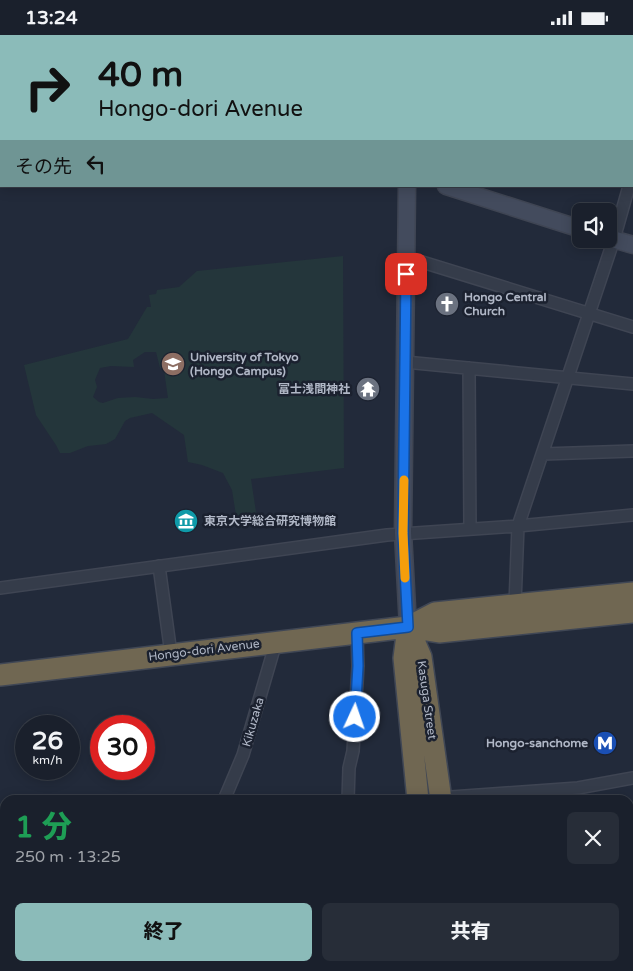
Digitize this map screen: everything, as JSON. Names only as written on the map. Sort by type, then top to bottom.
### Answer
[{"type":"highway","name":"Hongo-dori Avenue","points":[[408,627],[435,613],[633,593]]},
{"type":"highway","name":"Hongo-dori Avenue","points":[[0,675],[276,641],[408,627],[439,632],[633,612]]},
{"type":"highway","name":"Kasuga Street","points":[[408,627],[421,657],[435,795]]},
{"type":"highway","name":"Kasuga Street","points":[[408,627],[404,658],[418,795]]},
{"type":"main road","points":[[407,187],[403,533],[408,627]]},
{"type":"main road","points":[[449,187],[572,226]]},
{"type":"main road","points":[[617,241],[633,245]]},
{"type":"street","points":[[617,221],[629,187]]},
{"type":"street","points":[[515,604],[518,526],[567,377],[590,314],[608,248]]},
{"type":"street","points":[[406,257],[633,327]]},
{"type":"street","points":[[406,362],[633,384]]},
{"type":"street","points":[[469,368],[470,529]]},
{"type":"street","points":[[543,454],[633,451]]},
{"type":"street","points":[[0,588],[403,533],[518,526],[633,515]]},
{"type":"street","points":[[160,566],[171,655]]},
{"type":"street","points":[[348,795],[348,768],[353,751],[357,685],[357,633]]},
{"type":"street","name":"Kikuzaka","points":[[226,795],[243,755],[276,641]]},
{"type":"street","points":[[487,795],[578,788],[633,778]]},
{"type":"shaded area","points":[[343,256],[344,468],[251,479],[258,525],[238,528],[232,490],[223,473],[188,462],[184,435],[152,413],[125,421],[115,439],[106,444],[88,446],[70,453],[60,453],[36,415],[24,365],[128,339],[147,307],[151,307],[149,295],[156,294],[157,290],[179,287],[197,271]],"holes":[[[145,352],[156,352],[160,368],[163,367],[164,370],[168,398],[118,398],[103,403],[93,397],[97,387],[95,380],[100,368],[111,366],[134,367],[133,360]]]},
{"type":"slow traffic","points":[[404,480],[403,533],[405,578]]},
{"type":"place","name":"Hongo Central Church","points":[[447,304]]},
{"type":"place","name":"University of Tokyo (Hongo Campus)","points":[[173,364]]},
{"type":"place","name":"富士浅間神社","points":[[368,389]]},
{"type":"place","name":"東京大学総合研究博物館","points":[[186,521]]},
{"type":"place","name":"Hongo-sanchome","points":[[605,743]]},
{"type":"route","points":[[355,717],[358,666],[357,633],[408,627],[403,533],[406,274]]}]
